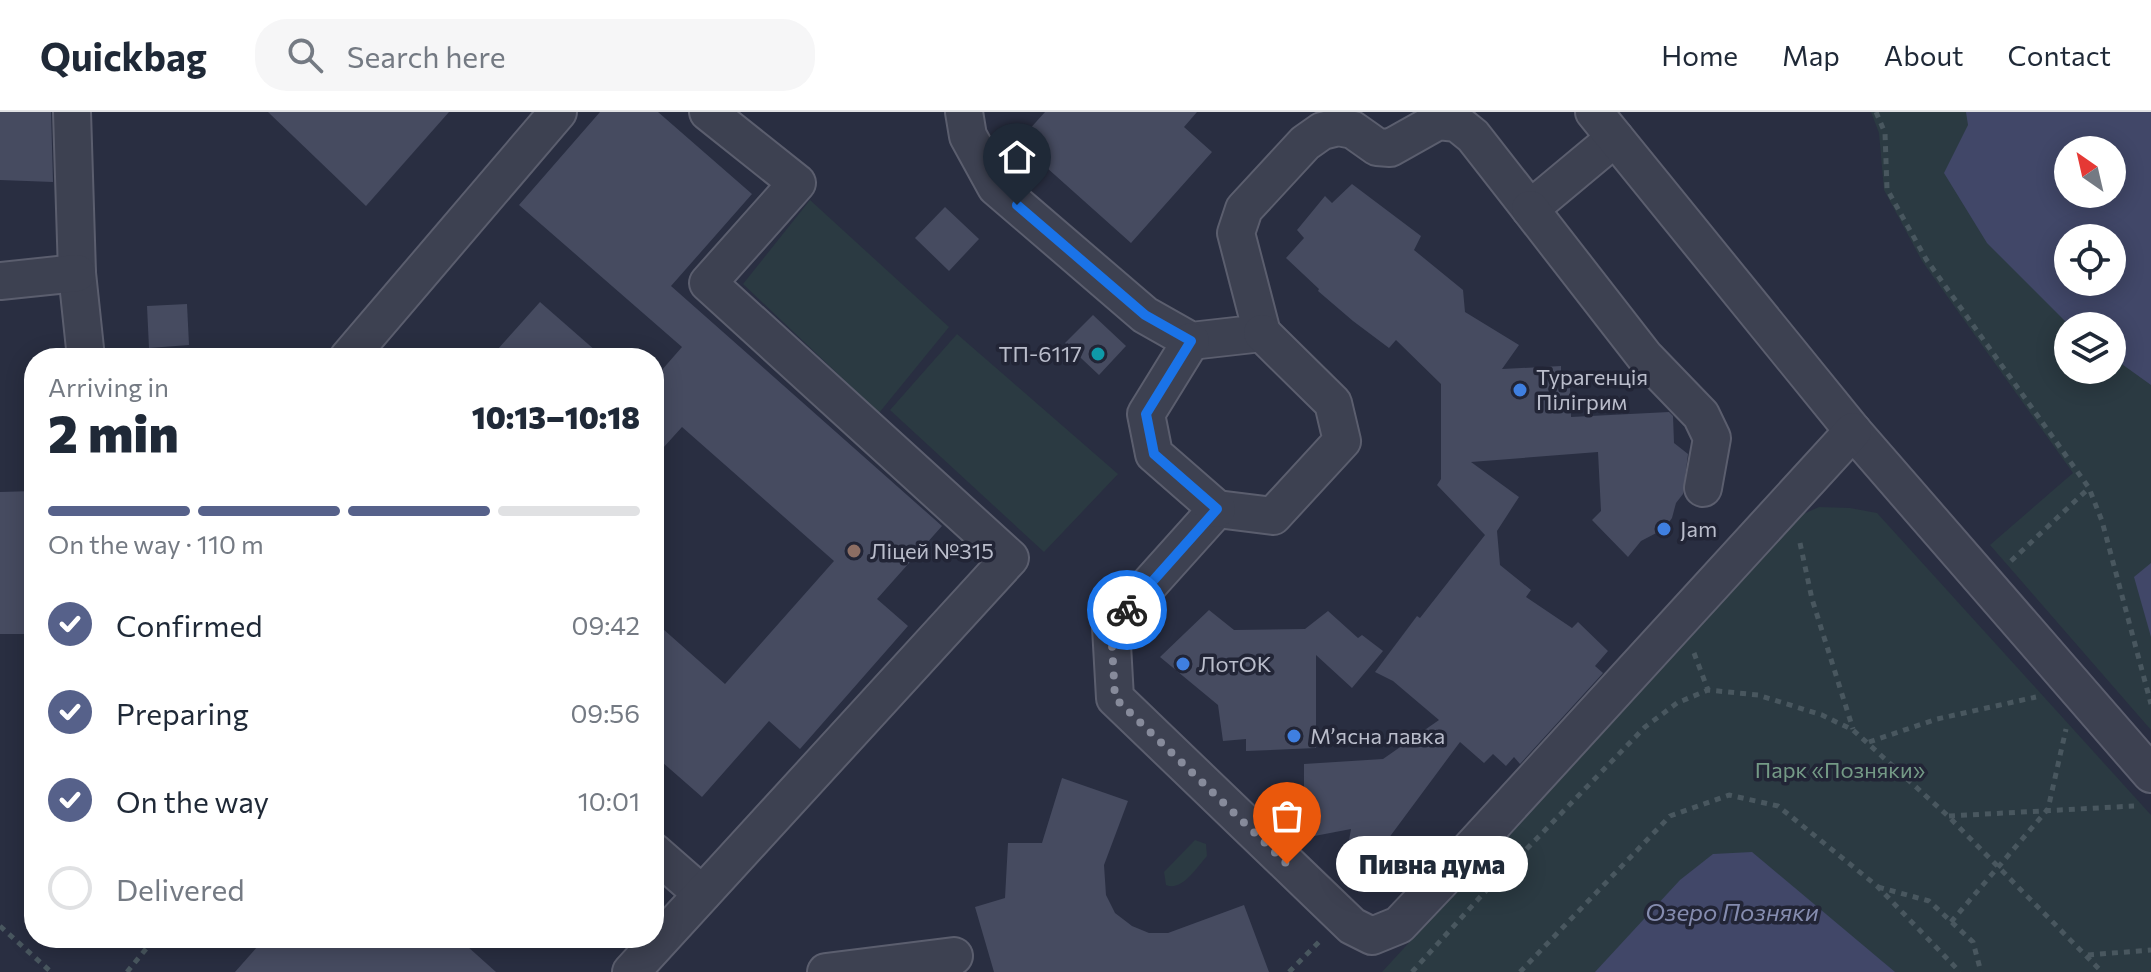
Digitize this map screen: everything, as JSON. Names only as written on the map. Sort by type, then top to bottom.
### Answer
[{"type":"lane","points":[[72,112],[77,273],[93,348]]},
{"type":"lane","points":[[357,348],[558,112]]},
{"type":"lane","points":[[664,936],[1010,558],[708,283],[797,183],[708,112]]},
{"type":"lane","points":[[964,112],[968,136],[996,187],[1145,315],[1191,341],[1262,333]]},
{"type":"lane","points":[[1191,341],[1146,414],[1154,454],[1217,509],[1273,516],[1342,441],[1333,403],[1262,333],[1236,233],[1244,209],[1305,143],[1322,131],[1338,127],[1353,130],[1377,147],[1390,148],[1438,121],[1457,123],[1473,136],[1645,357],[1701,415],[1712,438],[1703,488]]},
{"type":"lane","points":[[1530,209],[1604,125],[1853,431],[2075,688],[2144,790]]},
{"type":"lane","points":[[0,281],[77,273]]},
{"type":"lane","points":[[1217,509],[1111,627],[1115,698],[1352,926],[1372,936],[1399,925],[1853,431]]},
{"type":"lane","points":[[664,861],[702,894]]},
{"type":"lane","points":[[631,972],[653,948]]},
{"type":"lane","points":[[826,972],[954,956]]},
{"type":"path","points":[[1876,112],[1885,133],[1887,189],[1926,259],[2089,488],[2102,521],[2151,704]]},
{"type":"path","points":[[1987,584],[2089,488]]},
{"type":"path","points":[[1790,499],[1812,599],[1853,730]]},
{"type":"path","points":[[1868,742],[1937,719],[2075,688],[2048,809],[1951,922]]},
{"type":"path","points":[[1412,972],[1645,727],[1677,703],[1708,690],[1758,695],[1822,715],[1853,730],[1948,816],[2102,972]]},
{"type":"path","points":[[1948,816],[2048,809],[2144,790]]},
{"type":"path","points":[[1520,972],[1670,816],[1729,795],[1778,806],[1877,886],[1960,972]]},
{"type":"path","points":[[1877,886],[1929,901],[1973,942],[1981,972]]},
{"type":"path","points":[[0,926],[24,948]]},
{"type":"path","points":[[24,948],[51,972]]},
{"type":"path","points":[[127,972],[147,948]]},
{"type":"path","points":[[2087,955],[2151,950]]},
{"type":"green space","points":[[1871,112],[2151,112],[2151,730],[1990,545],[2073,473],[1922,261],[1884,190],[1879,133]]},
{"type":"green space","points":[[810,200],[949,327],[879,413],[743,284]]},
{"type":"green space","points":[[957,334],[1118,474],[1044,552],[890,410]]},
{"type":"green space","name":"Парк «Позняки»","points":[[1819,507],[1877,513],[2151,815],[2151,972],[1382,972],[1801,515]]},
{"type":"green space","points":[[1195,840],[1206,844],[1207,856],[1183,882],[1166,885],[1164,872]]},
{"type":"water","points":[[1966,112],[2151,112],[2151,385],[2126,367],[2126,312],[2056,312],[1987,243],[1944,173],[1968,125]]},
{"type":"water","points":[[2151,563],[2151,637],[2134,577]]},
{"type":"water","name":"Озеро Позняки","points":[[1752,852],[1895,972],[1595,972],[1680,880],[1713,854]]},
{"type":"building","points":[[0,112],[51,112],[53,182],[0,180]]},
{"type":"building","points":[[268,112],[449,112],[366,206]]},
{"type":"building","points":[[600,112],[658,112],[752,194],[671,286],[942,526],[877,599],[908,626],[800,749],[769,721],[702,797],[664,764],[664,630],[725,684],[834,561],[682,427],[664,447],[664,368],[682,347],[519,205]]},
{"type":"building","points":[[1045,112],[1197,112],[1184,127],[1212,152],[1131,243],[1018,142]]},
{"type":"building","points":[[1352,184],[1421,236],[1414,250],[1463,290],[1465,312],[1519,345],[1502,369],[1561,366],[1561,386],[1570,388],[1571,417],[1669,412],[1673,416],[1674,443],[1688,454],[1683,494],[1676,503],[1672,518],[1664,529],[1641,541],[1628,557],[1592,520],[1601,511],[1598,452],[1471,462],[1519,497],[1497,531],[1500,565],[1531,590],[1526,597],[1572,628],[1578,622],[1608,651],[1595,666],[1603,673],[1520,764],[1514,757],[1506,766],[1493,754],[1484,763],[1460,742],[1377,854],[1348,846],[1351,829],[1304,838],[1304,764],[1383,759],[1439,720],[1393,681],[1375,672],[1485,535],[1437,485],[1441,479],[1441,384],[1396,340],[1389,348],[1353,321],[1286,258],[1304,238],[1297,230],[1325,196],[1332,203]]},
{"type":"building","points":[[945,207],[979,239],[949,271],[915,238]]},
{"type":"building","points":[[540,302],[593,348],[499,348]]},
{"type":"building","points":[[187,304],[189,345],[149,348],[147,306]]},
{"type":"building","name":"ТП-6117","points":[[1093,315],[1126,346],[1099,375],[1065,343]]},
{"type":"building","points":[[24,491],[24,634],[0,634],[0,492]]},
{"type":"building","points":[[1209,610],[1234,630],[1305,629],[1328,611],[1358,638],[1362,635],[1383,651],[1352,688],[1316,655],[1316,748],[1246,751],[1246,739],[1223,741],[1218,705],[1160,657]]},
{"type":"building","points":[[1062,778],[1128,801],[1104,865],[1106,895],[1115,913],[1132,926],[1149,933],[1168,933],[1244,905],[1269,972],[994,972],[975,907],[1005,898],[1008,843],[1042,843]]},
{"type":"building","points":[[256,948],[469,948],[496,972],[235,972]]},
{"type":"way so far","points":[[1127,610],[1111,627],[1115,698],[1287,864]]},
{"type":"place","name":"ТП-6117","points":[[1098,354]]},
{"type":"place","name":"Турагенція Пілігрим","points":[[1520,390]]},
{"type":"place","name":"Jam","points":[[1664,529]]},
{"type":"place","name":"Ліцей №315","points":[[854,551]]},
{"type":"place","name":"ЛотОК","points":[[1183,664]]},
{"type":"place","name":"М’ясна лавка","points":[[1294,736]]},
{"type":"place","name":"Пивна дума","points":[[1287,864]]},
{"type":"route","points":[[1017,205],[1145,315],[1191,341],[1146,414],[1154,454],[1217,509],[1127,610]]}]
